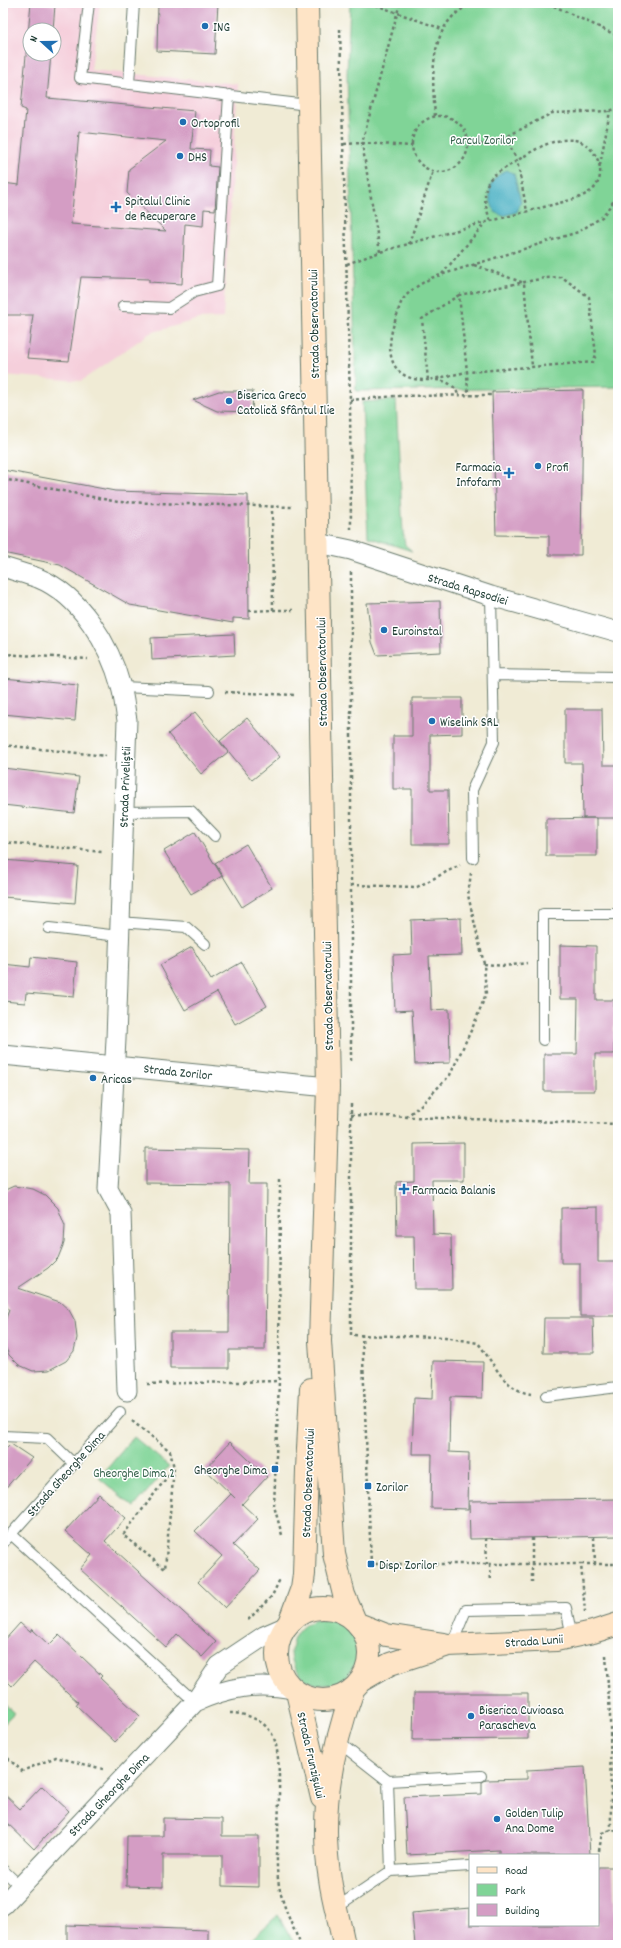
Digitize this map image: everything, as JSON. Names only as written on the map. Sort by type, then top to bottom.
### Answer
[{"type":"main road","name":"Strada Observatorului","points":[[307,3],[328,1087],[320,1341],[334,1554],[344,1595],[357,1622]]},
{"type":"main road","name":"Strada Observatorului","points":[[288,1624],[302,1588],[304,1574],[307,1469],[312,1380],[320,1341]]},
{"type":"main road","points":[[320,1608],[339,1611],[357,1622],[365,1634],[369,1657],[367,1668],[357,1685],[338,1698],[321,1701],[308,1698],[295,1691],[283,1678],[278,1664],[278,1644],[288,1624],[303,1613],[320,1608]]},
{"type":"main road","name":"Strada Lunii","points":[[357,1622],[386,1635],[450,1645],[556,1640],[618,1624]]},
{"type":"main road","name":"Strada Lunii","points":[[357,1685],[390,1664],[450,1645]]},
{"type":"main road","name":"Strada Frunzișului","points":[[325,1819],[328,1786],[336,1741],[357,1685]]},
{"type":"main road","name":"Strada Frunzișului","points":[[295,1691],[320,1786],[325,1819],[330,1879],[344,1945]]},
{"type":"street","name":"Strada Rapsodiei","points":[[318,543],[352,550],[491,596],[618,632]]},
{"type":"street","name":"Strada Priveliștii","points":[[3,567],[39,579],[65,595],[90,619],[111,660],[122,687],[127,720],[108,1189],[121,1213],[127,1388]]},
{"type":"street","name":"Strada Zorilor","points":[[3,1055],[328,1087]]},
{"type":"street","name":"Strada Gheorghe Dima","points":[[3,1905],[122,1781],[195,1702],[219,1666],[264,1636],[288,1624]]},
{"type":"street","name":"Strada Gheorghe Dima","points":[[195,1702],[215,1693],[248,1686],[263,1685],[295,1691]]},
{"type":"lane","points":[[89,3],[80,78],[308,105]]},
{"type":"lane","points":[[129,84],[134,3]]},
{"type":"lane","points":[[123,306],[169,308],[194,292],[217,286],[228,95]]},
{"type":"lane","points":[[472,858],[472,790],[494,742],[494,675],[491,596]]},
{"type":"lane","points":[[494,675],[618,677]]},
{"type":"lane","points":[[122,687],[209,691]]},
{"type":"lane","points":[[123,812],[190,812],[215,836]]},
{"type":"lane","points":[[543,1040],[543,914],[618,914]]},
{"type":"lane","points":[[49,928],[119,929],[186,927],[205,944]]},
{"type":"lane","points":[[546,1396],[618,1387]]},
{"type":"lane","name":"Strada Gheorghe Dima","points":[[3,1542],[120,1412]]},
{"type":"lane","points":[[3,1436],[47,1438],[74,1464]]},
{"type":"lane","points":[[11,1534],[195,1702]]},
{"type":"lane","points":[[450,1645],[466,1610],[566,1608],[572,1637]]},
{"type":"lane","points":[[336,1741],[388,1781],[481,1776]]},
{"type":"lane","points":[[388,1781],[391,1871]]},
{"type":"lane","points":[[336,1908],[391,1871],[469,1866]]},
{"type":"lane","points":[[3,1870],[20,1886]]},
{"type":"path","points":[[370,3],[442,29]]},
{"type":"path","points":[[380,252],[362,143],[400,3]]},
{"type":"path","points":[[435,116],[432,84],[434,54],[442,29],[469,5],[476,3]]},
{"type":"path","points":[[542,3],[554,6],[618,36]]},
{"type":"path","points":[[340,28],[350,400],[352,550],[351,1068]]},
{"type":"path","points":[[468,145],[487,144],[506,137],[552,113],[610,112],[618,107]]},
{"type":"path","points":[[600,165],[610,112]]},
{"type":"path","points":[[435,116],[448,117],[459,123],[468,137],[465,157],[457,167],[449,170],[433,171],[419,162],[414,154],[412,146],[416,130],[428,119],[435,116]]},
{"type":"path","points":[[506,137],[517,161],[527,211]]},
{"type":"path","points":[[346,264],[380,252],[578,198],[588,193],[597,185],[601,170],[598,158],[591,150],[576,140],[560,140],[542,146],[492,177],[486,190],[486,210],[491,221]]},
{"type":"path","points":[[344,144],[362,143],[412,146]]},
{"type":"path","points":[[409,244],[433,171]]},
{"type":"path","points":[[458,395],[456,390],[450,384],[439,380],[406,378],[398,372],[392,362],[391,332],[402,301],[414,288],[442,275],[578,232],[602,217],[618,195]]},
{"type":"path","points":[[442,275],[486,222]]},
{"type":"path","points":[[474,265],[524,283]]},
{"type":"path","points":[[562,277],[589,297],[596,356],[592,362],[467,372],[428,380],[422,319],[459,295],[562,277]]},
{"type":"path","points":[[524,283],[532,366]]},
{"type":"path","points":[[459,295],[468,395]]},
{"type":"path","points":[[350,400],[396,396],[493,395]]},
{"type":"path","points":[[3,478],[118,502],[292,507]]},
{"type":"path","points":[[272,507],[273,610]]},
{"type":"path","points":[[249,611],[293,610]]},
{"type":"path","points":[[3,654],[111,660]]},
{"type":"path","points":[[209,691],[294,695]]},
{"type":"path","points":[[3,745],[125,758]]},
{"type":"path","points":[[3,842],[122,854]]},
{"type":"path","points":[[352,886],[417,887],[472,858]]},
{"type":"path","points":[[406,1117],[422,1104],[450,1075],[475,1022],[486,994],[484,964],[468,895],[472,858]]},
{"type":"path","points":[[484,964],[505,966],[524,964],[543,959]]},
{"type":"path","points":[[351,1099],[351,1335],[362,1334],[445,1337],[478,1343],[507,1384],[522,1393],[546,1396]]},
{"type":"path","points":[[351,1115],[618,1124]]},
{"type":"path","points":[[280,1179],[279,1381],[274,1506],[282,1538]]},
{"type":"path","points":[[362,1334],[371,1564],[618,1564]]},
{"type":"path","points":[[127,1388],[279,1381]]},
{"type":"path","points":[[120,1412],[170,1451],[174,1468],[165,1570],[123,1535],[174,1468]]},
{"type":"path","points":[[594,1537],[595,1564]]},
{"type":"path","points":[[486,1538],[486,1564]]},
{"type":"path","points":[[532,1538],[532,1582]]},
{"type":"path","points":[[490,1564],[491,1582]]},
{"type":"path","points":[[582,1564],[585,1613]]},
{"type":"path","points":[[244,1624],[272,1596],[280,1578]]},
{"type":"path","points":[[606,1654],[610,1735],[611,1830]]},
{"type":"path","points":[[225,1714],[231,1712],[254,1718],[272,1733],[278,1754],[277,1868],[284,1908],[301,1945]]},
{"type":"path","points":[[610,1735],[618,1736]]},
{"type":"path","points":[[3,1754],[22,1771],[56,1757],[113,1772],[122,1781]]},
{"type":"path","points":[[611,1790],[618,1791]]},
{"type":"path","points":[[599,1851],[602,1833],[611,1830],[618,1831]]},
{"type":"shaded area","name":"Spitalul Clinic de Recuperare","points":[[3,3],[100,3],[91,70],[238,84],[223,318],[199,319],[150,333],[81,381],[3,375]]},
{"type":"green space","name":"Parcul Zorilor","points":[[350,3],[608,3],[618,10],[618,387],[356,391],[347,74]]},
{"type":"green space","points":[[396,400],[403,533],[405,545],[412,551],[368,537],[362,402]]},
{"type":"green space","name":"Gheorghe Dima 2","points":[[134,1437],[169,1466],[134,1507],[99,1478]]},
{"type":"green space","points":[[318,1619],[330,1619],[337,1621],[348,1628],[355,1639],[357,1652],[355,1665],[348,1676],[337,1683],[330,1685],[318,1685],[311,1683],[300,1676],[293,1665],[291,1658],[291,1646],[293,1639],[300,1628],[311,1621]]},
{"type":"green space","points":[[3,1703],[14,1713],[3,1724]]},
{"type":"green space","points":[[278,1915],[295,1945],[245,1945]]},
{"type":"water","points":[[507,170],[514,174],[521,202],[517,212],[503,216],[495,212],[492,206],[490,200],[490,188],[495,178]]},
{"type":"building","points":[[31,3],[55,5],[54,22],[29,22]]},
{"type":"building","points":[[158,3],[218,3],[215,54],[157,51]]},
{"type":"building","points":[[25,62],[50,62],[47,98],[195,111],[191,149],[210,150],[209,166],[218,167],[215,210],[204,209],[203,226],[185,224],[182,284],[149,282],[149,279],[81,277],[69,361],[27,358],[33,315],[3,315],[3,183],[19,185],[26,110],[21,108]],"holes":[[[79,132],[166,141],[129,169],[127,193],[166,231],[71,224]]]},
{"type":"building","name":"Profi","points":[[583,390],[581,555],[549,555],[549,536],[496,535],[492,392]]},
{"type":"building","name":"Biserica Greco Catolică Sfântul Ilie","points":[[219,391],[253,391],[252,412],[217,411],[193,400]]},
{"type":"building","points":[[3,470],[115,491],[248,495],[249,619],[233,618],[233,623],[130,605],[60,565],[3,553]]},
{"type":"building","points":[[440,601],[441,652],[377,655],[372,642],[367,603]]},
{"type":"building","points":[[234,634],[235,655],[152,660],[151,638]]},
{"type":"building","points":[[3,678],[78,685],[75,721],[3,714]]},
{"type":"building","points":[[412,698],[462,698],[462,734],[430,735],[430,790],[448,790],[449,844],[412,844],[412,789],[393,789],[393,736],[412,736]]},
{"type":"building","points":[[565,709],[602,709],[603,765],[618,765],[618,818],[583,818],[582,763],[565,763]]},
{"type":"building","points":[[195,712],[228,752],[201,774],[168,734]]},
{"type":"building","points":[[247,718],[280,757],[252,780],[220,741]]},
{"type":"building","points":[[3,768],[79,777],[74,813],[3,805]]},
{"type":"building","points":[[597,818],[597,856],[546,856],[546,819]]},
{"type":"building","points":[[195,832],[222,876],[191,894],[164,851]]},
{"type":"building","points":[[246,844],[272,888],[242,907],[215,863]]},
{"type":"building","points":[[3,860],[78,866],[75,903],[3,897]]},
{"type":"building","points":[[461,918],[462,955],[429,956],[431,1010],[449,1009],[450,1063],[415,1064],[412,1010],[395,1011],[393,955],[412,954],[411,920]]},
{"type":"building","points":[[560,945],[596,946],[596,1000],[614,1000],[614,1054],[595,1054],[595,1091],[544,1091],[544,1054],[577,1054],[578,999],[560,999]]},
{"type":"building","points":[[192,947],[211,980],[242,962],[267,1006],[235,1024],[217,992],[185,1010],[160,965]]},
{"type":"building","points":[[31,957],[77,962],[74,997],[26,993],[25,1003],[3,1001],[3,964],[30,967]]},
{"type":"building","points":[[464,1143],[464,1180],[432,1180],[433,1234],[451,1235],[452,1289],[415,1289],[414,1236],[397,1236],[396,1182],[414,1181],[414,1144]]},
{"type":"building","points":[[145,1148],[250,1150],[249,1184],[267,1184],[265,1350],[229,1350],[229,1368],[170,1368],[170,1332],[229,1332],[230,1184],[145,1183]]},
{"type":"building","points":[[14,1186],[33,1189],[45,1195],[58,1208],[65,1226],[64,1243],[58,1258],[48,1268],[18,1288],[60,1302],[69,1310],[75,1321],[77,1338],[74,1351],[66,1361],[49,1370],[33,1371],[19,1365],[9,1355],[3,1342],[3,1327],[9,1310],[3,1302],[3,1191]]},
{"type":"building","points":[[598,1207],[598,1262],[618,1262],[618,1316],[580,1316],[580,1263],[561,1263],[561,1208]]},
{"type":"building","points":[[544,1318],[593,1318],[594,1353],[543,1353]]},
{"type":"building","points":[[433,1361],[483,1362],[482,1398],[450,1397],[449,1452],[469,1453],[468,1509],[431,1508],[432,1454],[412,1454],[414,1398],[432,1399]]},
{"type":"building","points":[[230,1442],[267,1477],[242,1504],[258,1519],[233,1545],[260,1570],[225,1608],[198,1582],[222,1556],[195,1531],[231,1494],[205,1469]]},
{"type":"building","points":[[11,1444],[32,1458],[3,1491],[3,1452]]},
{"type":"building","points":[[99,1494],[126,1518],[105,1541],[216,1642],[202,1657],[177,1634],[166,1647],[80,1569],[92,1555],[65,1531]]},
{"type":"building","points":[[618,1499],[618,1536],[470,1539],[469,1501]]},
{"type":"building","points":[[20,1623],[30,1632],[32,1629],[49,1645],[59,1635],[102,1676],[100,1678],[140,1716],[115,1742],[76,1705],[78,1702],[34,1662],[12,1686],[3,1677],[3,1642]]},
{"type":"building","name":"Biserica Cuvioasa Parascheva","points":[[414,1693],[528,1693],[528,1739],[413,1740]]},
{"type":"building","name":"Golden Tulip Ana Dome","points":[[585,1767],[590,1854],[499,1854],[499,1850],[407,1855],[404,1797],[482,1794],[482,1782],[486,1780],[527,1779],[527,1770]]},
{"type":"building","points":[[42,1786],[69,1811],[34,1849],[3,1819],[3,1793],[20,1809]]},
{"type":"building","points":[[163,1818],[222,1819],[222,1836],[259,1836],[259,1887],[222,1886],[222,1855],[163,1855],[163,1887],[126,1886],[127,1836],[163,1836]]},
{"type":"building","points":[[599,1867],[613,1867],[616,1945],[415,1945],[412,1913],[469,1908],[469,1926],[599,1926]]},
{"type":"building","points":[[67,1925],[208,1930],[208,1945],[67,1945]]},
{"type":"place","name":"ING","points":[[205,26]]},
{"type":"place","name":"Ortoprofil","points":[[183,122]]},
{"type":"place","name":"DHS","points":[[180,156]]},
{"type":"place","name":"Spitalul Clinic de Recuperare","points":[[116,207]]},
{"type":"place","name":"Biserica Greco Catolică Sfântul Ilie","points":[[229,401]]},
{"type":"place","name":"Profi","points":[[538,466]]},
{"type":"place","name":"Farmacia Infofarm","points":[[509,473]]},
{"type":"place","name":"Euroinstal","points":[[384,630]]},
{"type":"place","name":"Wiselink SRL","points":[[432,721]]},
{"type":"place","name":"Aricas","points":[[93,1078]]},
{"type":"place","name":"Farmacia Balanis","points":[[404,1189]]},
{"type":"place","name":"Gheorghe Dima","points":[[275,1469]]},
{"type":"place","name":"Zorilor","points":[[368,1486]]},
{"type":"place","name":"Disp. Zorilor","points":[[371,1564]]},
{"type":"place","name":"Biserica Cuvioasa Parascheva","points":[[471,1716]]},
{"type":"place","name":"Golden Tulip Ana Dome","points":[[497,1819]]}]
